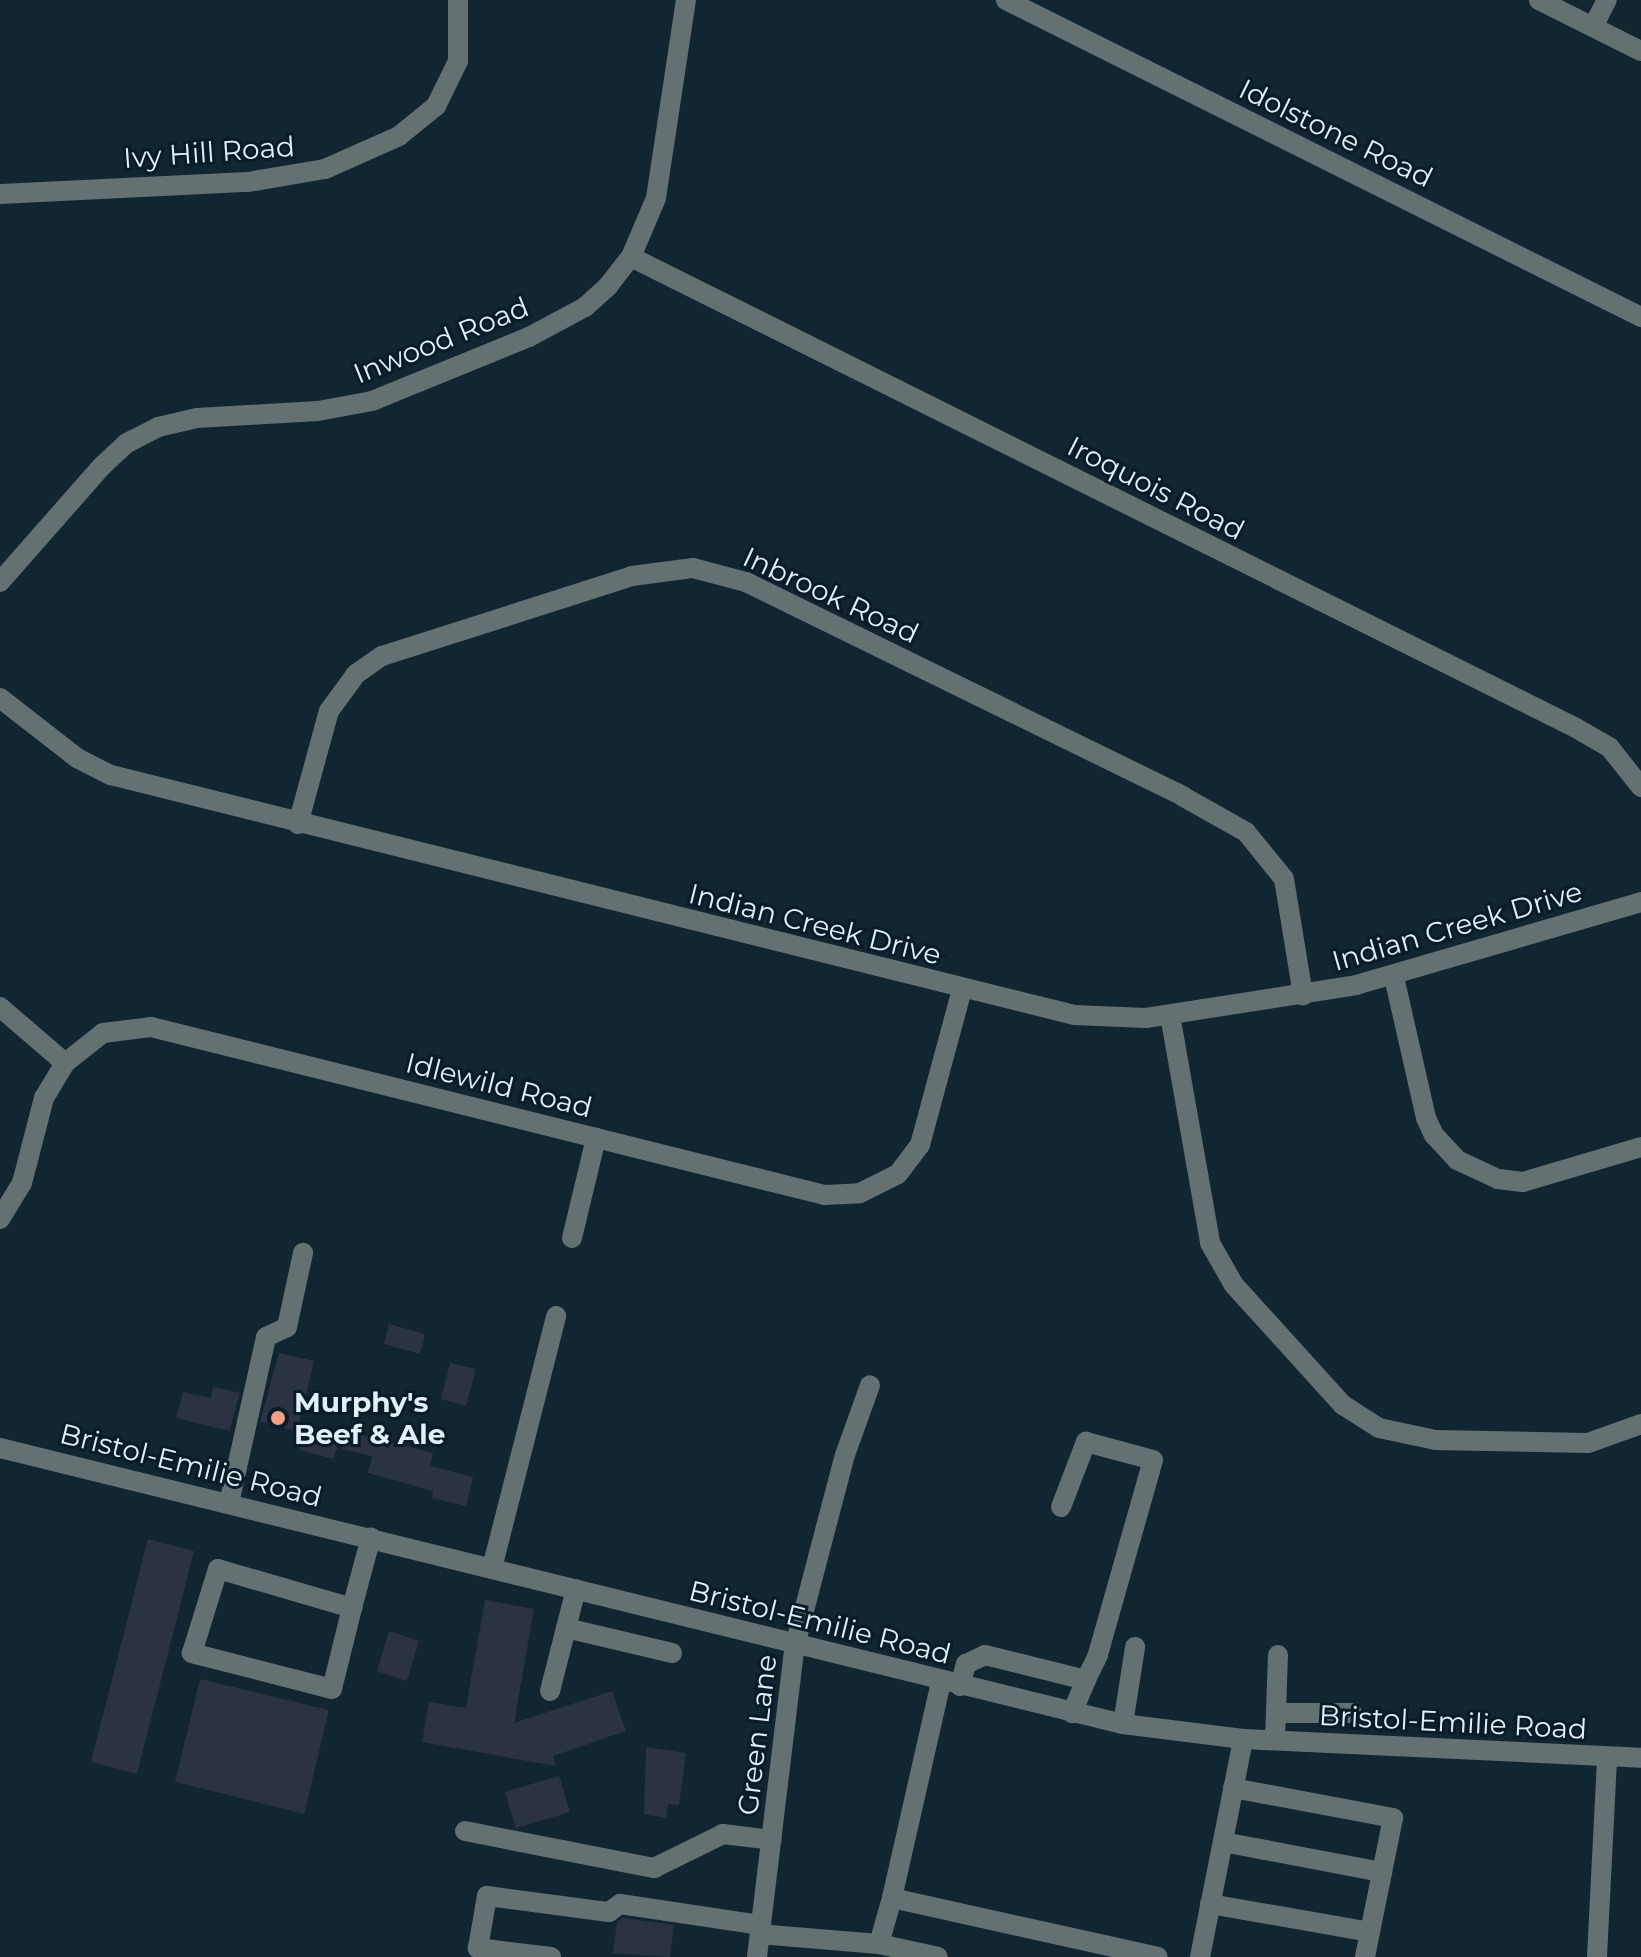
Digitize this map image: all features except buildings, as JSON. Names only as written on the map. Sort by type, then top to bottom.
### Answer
[{"type":"street","name":"Ivy Hill Road","points":[[0,194],[248,182],[325,169],[399,136],[436,106],[458,61],[458,0]]},
{"type":"street","name":"Inwood Road","points":[[0,582],[101,467],[127,443],[158,427],[197,418],[318,411],[406,389],[559,322],[608,286],[631,257],[656,198],[665,155],[686,0]]},
{"type":"street","name":"Idolstone Road","points":[[1006,0],[1641,317]]},
{"type":"street","points":[[1539,0],[1641,51]]},
{"type":"street","points":[[1593,27],[1607,0]]},
{"type":"street","name":"Iroquois Road","points":[[631,257],[1576,728],[1610,748],[1641,787]]},
{"type":"street","name":"Inbrook Road","points":[[298,824],[329,711],[356,674],[382,656],[632,576],[693,568],[746,582],[1246,832],[1284,879],[1303,995]]},
{"type":"street","name":"Indian Creek Drive","points":[[4,710],[77,758],[111,775],[962,989],[1085,1016],[1170,1015],[1303,995],[1394,977],[1641,902]]},
{"type":"street","points":[[1394,977],[1426,1118],[1434,1135],[1457,1160],[1498,1179],[1523,1182],[1641,1147]]},
{"type":"street","name":"Idlewild Road","points":[[0,1219],[22,1183],[44,1098],[65,1063],[103,1033],[151,1027],[825,1195],[877,1188],[898,1174],[920,1145],[962,989]]},
{"type":"street","points":[[0,1007],[65,1063]]},
{"type":"street","points":[[1170,1015],[1210,1243],[1234,1285],[1343,1405],[1379,1428],[1436,1440],[1588,1443],[1641,1424]]},
{"type":"street","points":[[572,1238],[596,1138]]},
{"type":"street","points":[[229,1503],[266,1337],[287,1327],[303,1253]]},
{"type":"street","points":[[492,1568],[556,1316]]},
{"type":"street","name":"Green Lane","points":[[757,1957],[795,1645],[845,1455],[870,1385]]},
{"type":"street","points":[[1061,1507],[1086,1442],[1153,1460],[1098,1655],[1072,1713]]},
{"type":"street","name":"Bristol-Emilie Road","points":[[0,1448],[1123,1724],[1243,1739],[1641,1758]]},
{"type":"street","points":[[352,1608],[218,1569],[192,1653],[332,1689],[371,1537]]},
{"type":"street","points":[[550,1691],[576,1589]]},
{"type":"street","points":[[566,1628],[672,1653]]},
{"type":"street","points":[[1123,1724],[1135,1647]]},
{"type":"street","points":[[879,1944],[951,1684],[966,1664],[973,1656],[985,1655],[1086,1680]]},
{"type":"street","points":[[1275,1740],[1278,1655]]},
{"type":"street","points":[[1276,1713],[1352,1713]]},
{"type":"street","points":[[1200,1957],[1243,1739]]},
{"type":"street","points":[[1597,1957],[1607,1758]]},
{"type":"street","points":[[1233,1788],[1393,1818],[1365,1957]]},
{"type":"street","points":[[465,1831],[654,1868],[723,1834],[772,1840]]},
{"type":"street","points":[[1223,1842],[1382,1872]]},
{"type":"street","points":[[551,1957],[478,1948],[487,1896],[609,1912],[620,1904],[760,1930],[879,1944],[938,1957]]},
{"type":"street","points":[[892,1898],[1158,1957]]},
{"type":"street","points":[[1210,1904],[1370,1932]]},
{"type":"place","name":"Murphy's Beef & Ale","points":[[278,1418]]}]
